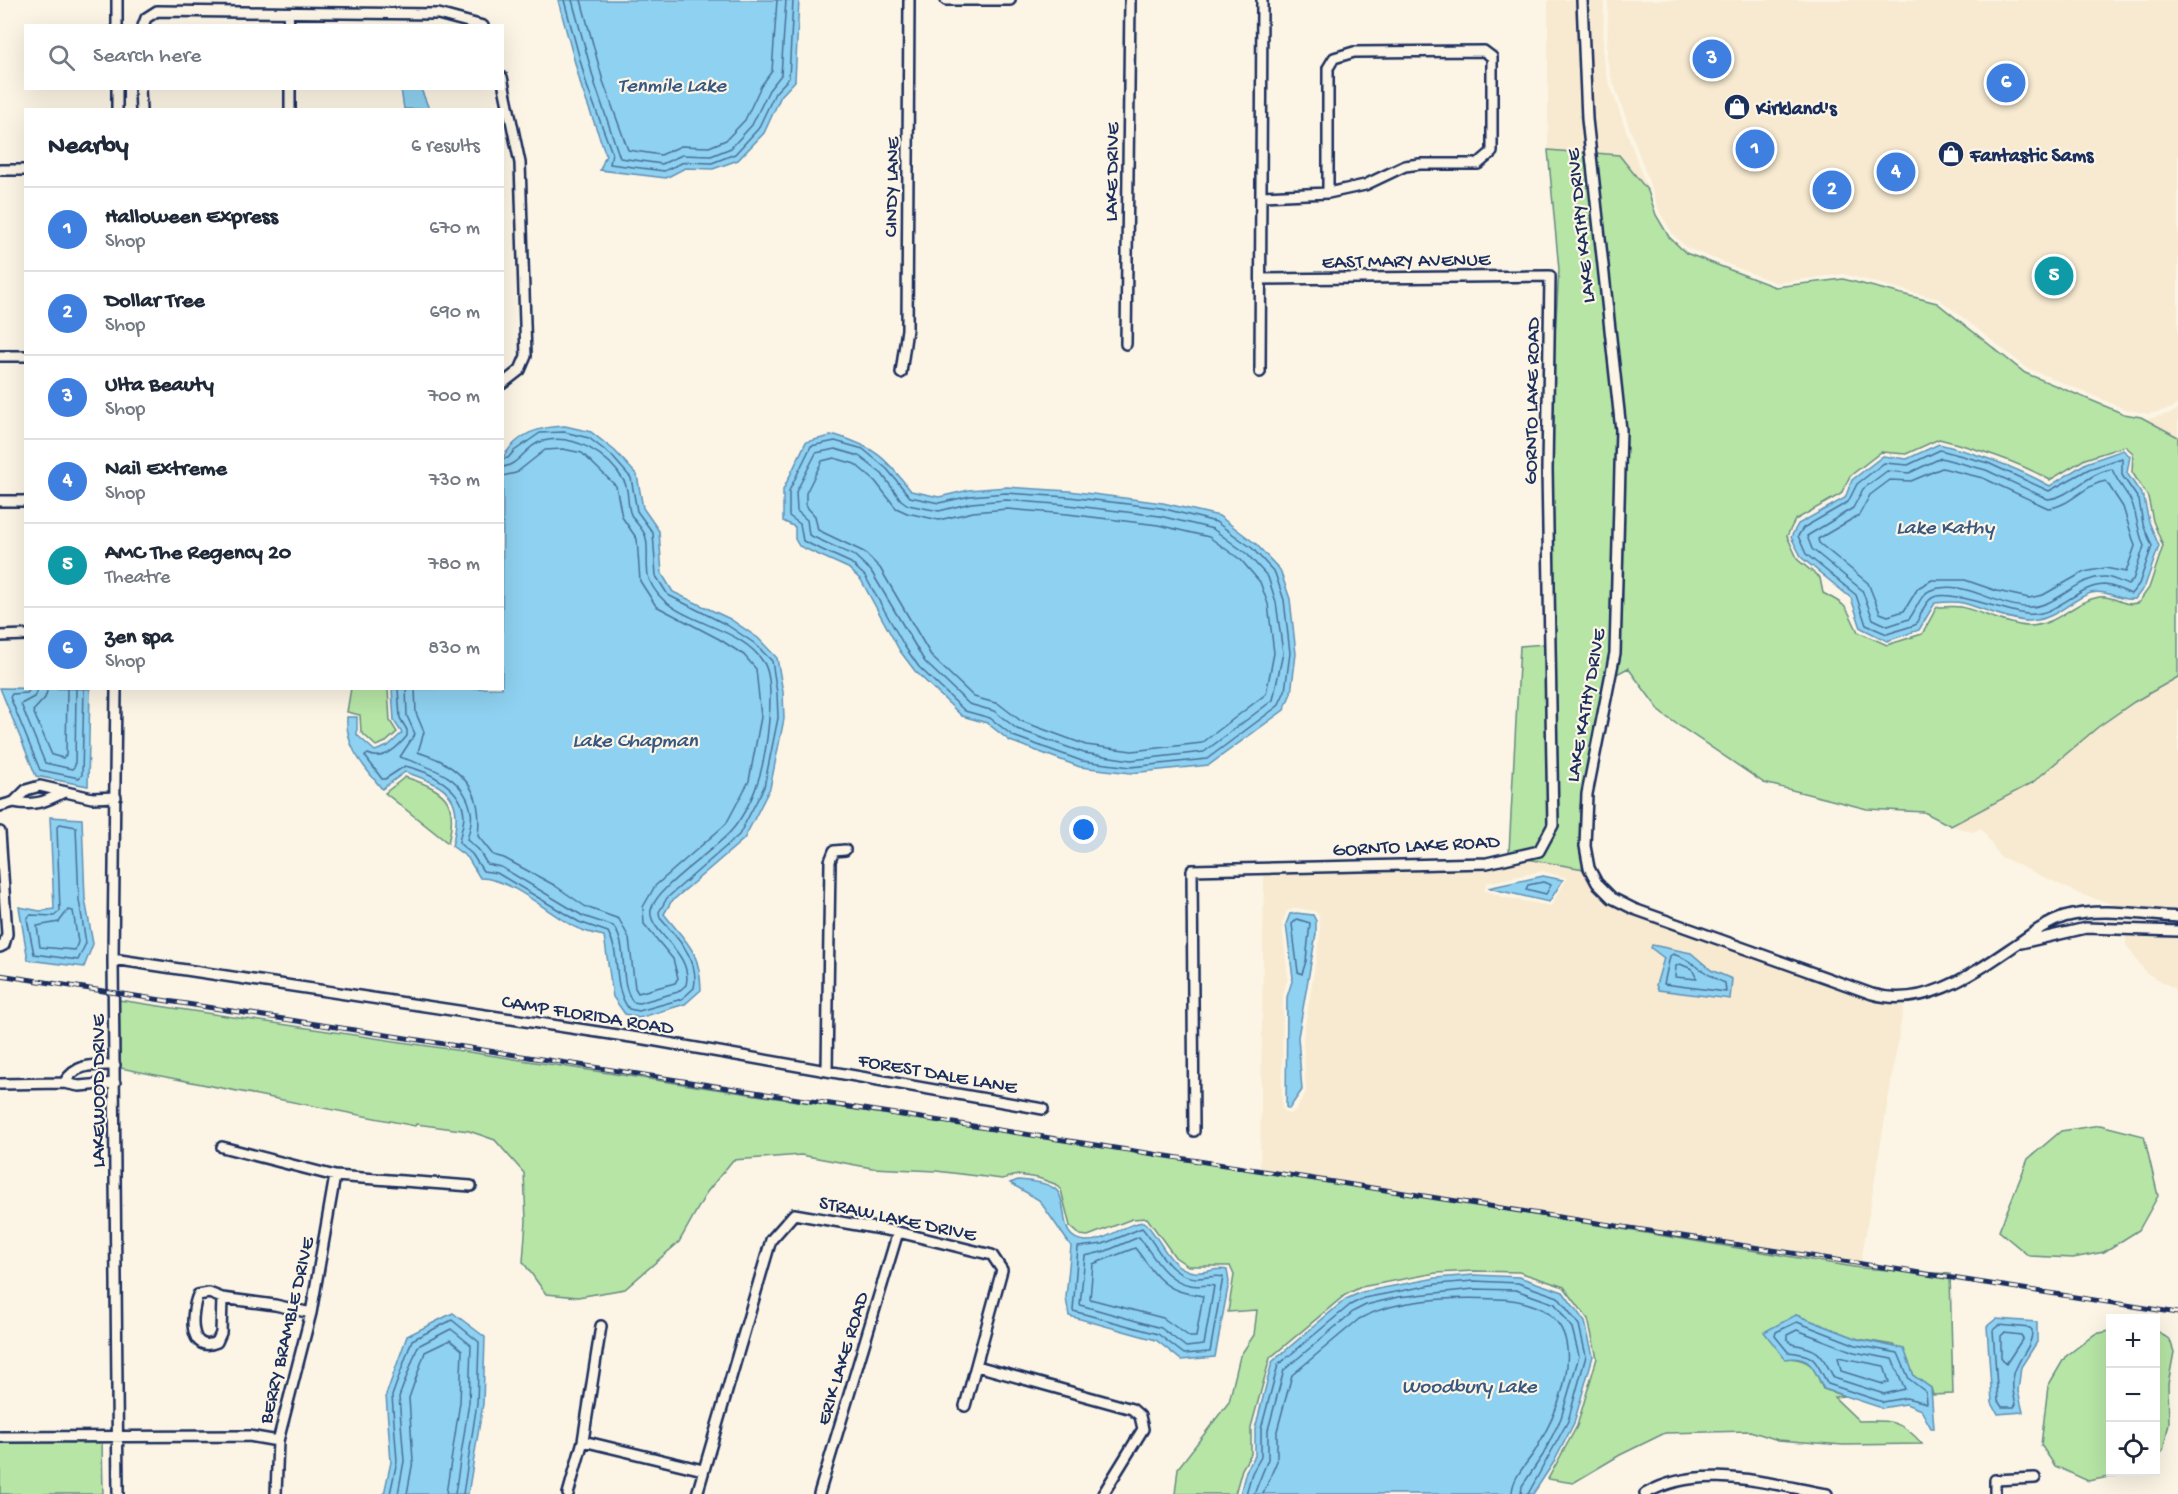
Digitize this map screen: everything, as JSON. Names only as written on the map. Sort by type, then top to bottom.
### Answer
[{"type":"street","points":[[117,0],[117,24]]},
{"type":"street","name":"CINDY LANE","points":[[901,373],[907,328],[909,0]]},
{"type":"street","points":[[946,0],[1010,0]]},
{"type":"street","name":"LAKE DRIVE","points":[[1126,344],[1130,0]]},
{"type":"street","points":[[1260,372],[1262,0]]},
{"type":"street","name":"LAKE KATHY DRIVE","points":[[1582,0],[1588,130],[1621,430],[1615,653],[1585,807],[1586,854],[1592,874],[1612,898],[1634,909],[1886,998],[1907,999],[1933,993],[2018,944],[2042,926],[2079,914],[2103,912],[2178,917]]},
{"type":"street","points":[[144,24],[146,18],[157,11],[438,14],[476,24]]},
{"type":"street","points":[[288,13],[289,24]]},
{"type":"street","points":[[1262,196],[1328,193],[1365,185],[1405,166],[1478,164],[1488,158],[1492,152],[1492,57],[1484,51],[1354,52],[1334,58],[1328,68],[1328,193]]},
{"type":"street","points":[[504,87],[519,163],[526,356],[520,370],[504,382]]},
{"type":"street","points":[[117,90],[117,108]]},
{"type":"street","points":[[140,90],[141,108]]},
{"type":"street","points":[[290,90],[290,108]]},
{"type":"street","points":[[0,170],[24,170]]},
{"type":"street","name":"EAST MARY AVENUE","points":[[1262,279],[1550,276]]},
{"type":"street","name":"GORNTO LAKE ROAD","points":[[1194,1131],[1192,870],[1487,863],[1539,851],[1553,825],[1547,469],[1550,276]]},
{"type":"street","points":[[0,356],[24,356]]},
{"type":"street","points":[[0,501],[24,501]]},
{"type":"street","points":[[0,636],[24,635]]},
{"type":"street","name":"LAKEWOOD DRIVE","points":[[116,690],[113,959],[118,1494]]},
{"type":"street","points":[[14,802],[26,790],[40,786],[92,798],[116,797]]},
{"type":"street","points":[[0,806],[14,802],[28,805],[43,804],[64,792]]},
{"type":"street","points":[[0,832],[3,914],[7,934],[4,945],[0,947]]},
{"type":"street","points":[[827,1071],[830,861],[834,851],[845,850]]},
{"type":"street","name":"LAKE KATHY DRIVE","points":[[2018,944],[2086,928],[2178,931]]},
{"type":"street","name":"CAMP FLORIDA ROAD","points":[[113,959],[640,1038],[827,1071]]},
{"type":"street","points":[[63,1083],[70,1072],[84,1066],[115,1065]]},
{"type":"street","name":"FOREST DALE LANE","points":[[827,1071],[1043,1109]]},
{"type":"street","points":[[0,1084],[63,1083],[80,1086],[115,1083]]},
{"type":"street","points":[[222,1147],[335,1176],[471,1185]]},
{"type":"street","name":"BERRY BRAMBLE DRIVE","points":[[276,1494],[278,1441],[311,1313],[335,1176]]},
{"type":"street","name":"STRAW LAKE DRIVE","points":[[697,1494],[771,1240],[794,1214],[898,1232],[992,1255],[1002,1270],[965,1406]]},
{"type":"street","name":"ERIK LAKE ROAD","points":[[819,1494],[898,1232]]},
{"type":"street","points":[[222,1298],[221,1333],[217,1342],[211,1345],[200,1342],[195,1338],[193,1326],[198,1295],[209,1293],[222,1298],[275,1305],[311,1313]]},
{"type":"street","points":[[568,1494],[583,1441],[601,1326]]},
{"type":"street","points":[[977,1366],[1132,1409],[1140,1416],[1143,1429],[1103,1494]]},
{"type":"street","points":[[0,1437],[249,1436],[278,1441]]},
{"type":"street","points":[[583,1441],[704,1470]]},
{"type":"street","points":[[1645,1494],[1656,1488],[1713,1475],[1827,1494]]},
{"type":"street","points":[[1995,1494],[1995,1480],[2035,1478]]},
{"type":"shaded area","points":[[1548,0],[1577,0],[1585,153],[1548,150]]},
{"type":"shaded area","points":[[1587,0],[1604,0],[1603,59],[1607,77],[1648,191],[1619,155],[1595,153]]},
{"type":"shaded area","points":[[1608,0],[2178,0],[2178,404],[2170,409],[2148,414],[2125,409],[2027,368],[1939,299],[1843,274],[1776,283],[1687,248],[1673,234],[1660,213],[1611,76],[1607,59]]},
{"type":"shaded area","points":[[2178,409],[2178,437],[2141,417],[2147,419],[2172,413]]},
{"type":"shaded area","points":[[2178,677],[2178,911],[2124,908],[2080,894],[1999,856],[1981,828],[1973,832],[1951,826],[2032,783],[2098,727],[2134,702]]},
{"type":"shaded area","points":[[1527,859],[1583,868],[1600,895],[1609,903],[1632,914],[1870,1000],[1904,1005],[1860,1268],[1260,1170],[1264,874],[1487,869]],"holes":[[[1542,871],[1567,878],[1551,906],[1503,897],[1484,890],[1487,883]],[[1296,908],[1315,911],[1319,915],[1320,935],[1303,1038],[1306,1092],[1296,1110],[1290,1114],[1284,1112],[1282,1107],[1283,996],[1288,977],[1282,924],[1287,911]]]},
{"type":"shaded area","points":[[2126,934],[2178,937],[2178,1007],[2174,988],[2146,973],[2126,945]]},
{"type":"green space","points":[[1548,150],[1585,153],[1616,430],[1610,652],[1580,806],[1580,847],[1584,869],[1527,859],[1543,853],[1558,825],[1552,469],[1553,366],[1559,270]]},
{"type":"green space","points":[[1595,153],[1619,155],[1648,191],[1656,215],[1669,237],[1686,253],[1775,287],[1843,279],[1937,303],[2025,373],[2124,414],[2141,417],[2178,437],[2178,677],[2134,702],[2098,727],[2032,783],[1951,826],[1924,812],[1867,809],[1764,783],[1662,714],[1628,668],[1617,674],[1621,631],[1626,430]],"holes":[[[1939,439],[1982,451],[2050,480],[2085,459],[2125,446],[2133,453],[2132,472],[2148,497],[2153,521],[2163,546],[2149,588],[2139,602],[2129,604],[2099,597],[2081,603],[2047,622],[2027,626],[2010,623],[1961,607],[1937,607],[1922,634],[1887,645],[1858,632],[1846,608],[1823,593],[1820,578],[1798,560],[1787,536],[1795,520],[1841,494],[1850,476],[1881,452],[1906,454]]]},
{"type":"green space","points":[[1545,644],[1548,823],[1536,846],[1509,852],[1520,646]]},
{"type":"green space","points":[[351,690],[388,690],[390,721],[397,732],[386,742],[376,746],[361,732],[360,715],[347,712]]},
{"type":"green space","points":[[405,777],[430,787],[446,799],[452,816],[448,843],[385,793]]},
{"type":"green space","points":[[119,1000],[1260,1170],[1860,1268],[1950,1274],[1953,1394],[1933,1395],[1931,1388],[1914,1376],[1906,1356],[1893,1345],[1858,1339],[1796,1315],[1790,1358],[1809,1364],[1823,1389],[1844,1396],[1834,1397],[1859,1421],[1894,1423],[1908,1430],[1922,1444],[1843,1445],[1778,1440],[1750,1431],[1665,1433],[1620,1455],[1573,1483],[1548,1479],[1577,1426],[1597,1358],[1588,1319],[1564,1287],[1519,1272],[1436,1273],[1361,1287],[1345,1295],[1270,1358],[1251,1427],[1251,1454],[1242,1469],[1235,1494],[1175,1494],[1178,1468],[1229,1402],[1240,1356],[1254,1335],[1257,1310],[1228,1312],[1234,1275],[1230,1266],[1188,1266],[1175,1257],[1147,1218],[1132,1219],[1088,1236],[1080,1235],[1070,1226],[1061,1190],[1055,1184],[1038,1178],[1018,1175],[1002,1179],[936,1171],[872,1168],[801,1155],[733,1160],[707,1192],[679,1242],[625,1289],[578,1297],[546,1294],[523,1262],[526,1221],[524,1173],[495,1140],[469,1131],[416,1124],[415,1126],[120,1068]]},
{"type":"green space","points":[[2100,1125],[2144,1136],[2158,1196],[2139,1230],[2104,1252],[2073,1258],[2029,1256],[1999,1231],[2028,1159],[2061,1131]]},
{"type":"green space","points":[[2106,1332],[2106,1476],[2114,1476],[2088,1481],[2055,1466],[2041,1445],[2048,1386],[2065,1357],[2095,1334]]},
{"type":"green space","points":[[2160,1333],[2170,1340],[2174,1352],[2168,1384],[2169,1423],[2163,1451],[2160,1454]]},
{"type":"green space","points":[[0,1441],[102,1441],[103,1494],[0,1494]]},
{"type":"water","name":"Tenmile Lake","points":[[558,0],[799,0],[795,81],[781,96],[764,133],[738,160],[713,169],[685,168],[666,178],[600,170],[606,155],[582,89]]},
{"type":"water","points":[[401,90],[421,90],[429,108],[404,108]]},
{"type":"water","name":"Lake Chapman","points":[[565,426],[591,432],[615,451],[637,475],[643,508],[659,531],[662,574],[673,592],[730,619],[758,638],[777,658],[783,692],[784,719],[770,788],[744,839],[671,902],[664,914],[686,940],[695,956],[701,990],[685,1004],[639,1018],[625,1014],[613,997],[604,936],[577,928],[505,884],[480,878],[468,858],[452,846],[456,816],[450,796],[433,783],[405,772],[382,789],[357,756],[347,728],[347,717],[357,717],[357,735],[375,751],[388,746],[402,733],[394,721],[392,690],[504,690],[504,456],[522,437],[546,428]]},
{"type":"water","points":[[835,435],[861,444],[879,455],[911,491],[939,497],[969,490],[1007,487],[1069,491],[1163,503],[1219,516],[1256,544],[1280,570],[1290,599],[1296,654],[1291,693],[1284,710],[1209,765],[1131,773],[1080,767],[1010,741],[987,723],[962,716],[915,671],[900,651],[861,580],[848,568],[799,546],[795,539],[795,527],[783,521],[783,490],[806,442]]},
{"type":"water","name":"Lake Kathy","points":[[1939,444],[1996,461],[2050,486],[2086,463],[2123,450],[2130,456],[2127,473],[2144,498],[2149,522],[2159,546],[2145,586],[2135,599],[2124,599],[2097,592],[2091,593],[2039,620],[2013,619],[1963,603],[1945,602],[1935,603],[1919,630],[1887,641],[1861,628],[1851,598],[1802,558],[1791,537],[1798,524],[1845,498],[1852,480],[1883,456],[1907,459]]},
{"type":"water","points":[[0,688],[90,690],[88,786],[36,776]]},
{"type":"water","points":[[50,817],[82,819],[85,899],[93,944],[84,967],[28,960],[19,907],[40,911],[54,909]]},
{"type":"water","points":[[1543,876],[1563,880],[1549,902],[1488,888]]},
{"type":"water","points":[[1290,914],[1313,915],[1316,921],[1316,934],[1298,1037],[1302,1090],[1289,1109],[1286,1107],[1287,997],[1293,978],[1286,924]]},
{"type":"water","points":[[1652,945],[1691,953],[1711,970],[1732,979],[1730,999],[1658,990],[1656,985],[1664,958],[1651,948]]},
{"type":"water","points":[[1018,1180],[1045,1184],[1058,1192],[1067,1229],[1077,1239],[1094,1241],[1144,1222],[1177,1265],[1194,1272],[1227,1270],[1229,1282],[1215,1357],[1181,1360],[1156,1340],[1069,1316],[1066,1298],[1071,1246],[1039,1200],[1010,1183]]},
{"type":"water","name":"Woodbury Lake","points":[[1474,1275],[1519,1277],[1563,1292],[1585,1322],[1593,1356],[1574,1423],[1554,1462],[1533,1494],[1240,1494],[1246,1471],[1255,1456],[1255,1429],[1272,1362],[1346,1299],[1362,1292],[1436,1278]]},
{"type":"water","points":[[453,1313],[485,1337],[483,1404],[468,1494],[384,1494],[391,1462],[386,1395],[407,1336]]},
{"type":"water","points":[[1796,1315],[1858,1339],[1904,1349],[1914,1376],[1931,1388],[1934,1428],[1931,1428],[1921,1410],[1906,1404],[1882,1408],[1824,1389],[1811,1365],[1801,1359],[1785,1359],[1764,1332]]},
{"type":"water","points":[[1996,1319],[2037,1322],[2037,1342],[2021,1367],[2018,1391],[2023,1412],[1998,1414],[1992,1403],[1987,1326]]},
{"type":"railway","points":[[0,975],[2178,1313]]},
{"type":"place","name":"Ulta Beauty","points":[[1712,59]]},
{"type":"place","name":"zen spa","points":[[2006,83]]},
{"type":"place","name":"Kirkland's","points":[[1737,107]]},
{"type":"place","name":"Halloween Express","points":[[1755,149]]},
{"type":"place","name":"Fantastic Sams","points":[[1951,154]]},
{"type":"place","name":"Nail Extreme","points":[[1896,172]]},
{"type":"place","name":"Dollar Tree","points":[[1832,190]]},
{"type":"place","name":"AMC The Regency 20","points":[[2054,276]]}]
